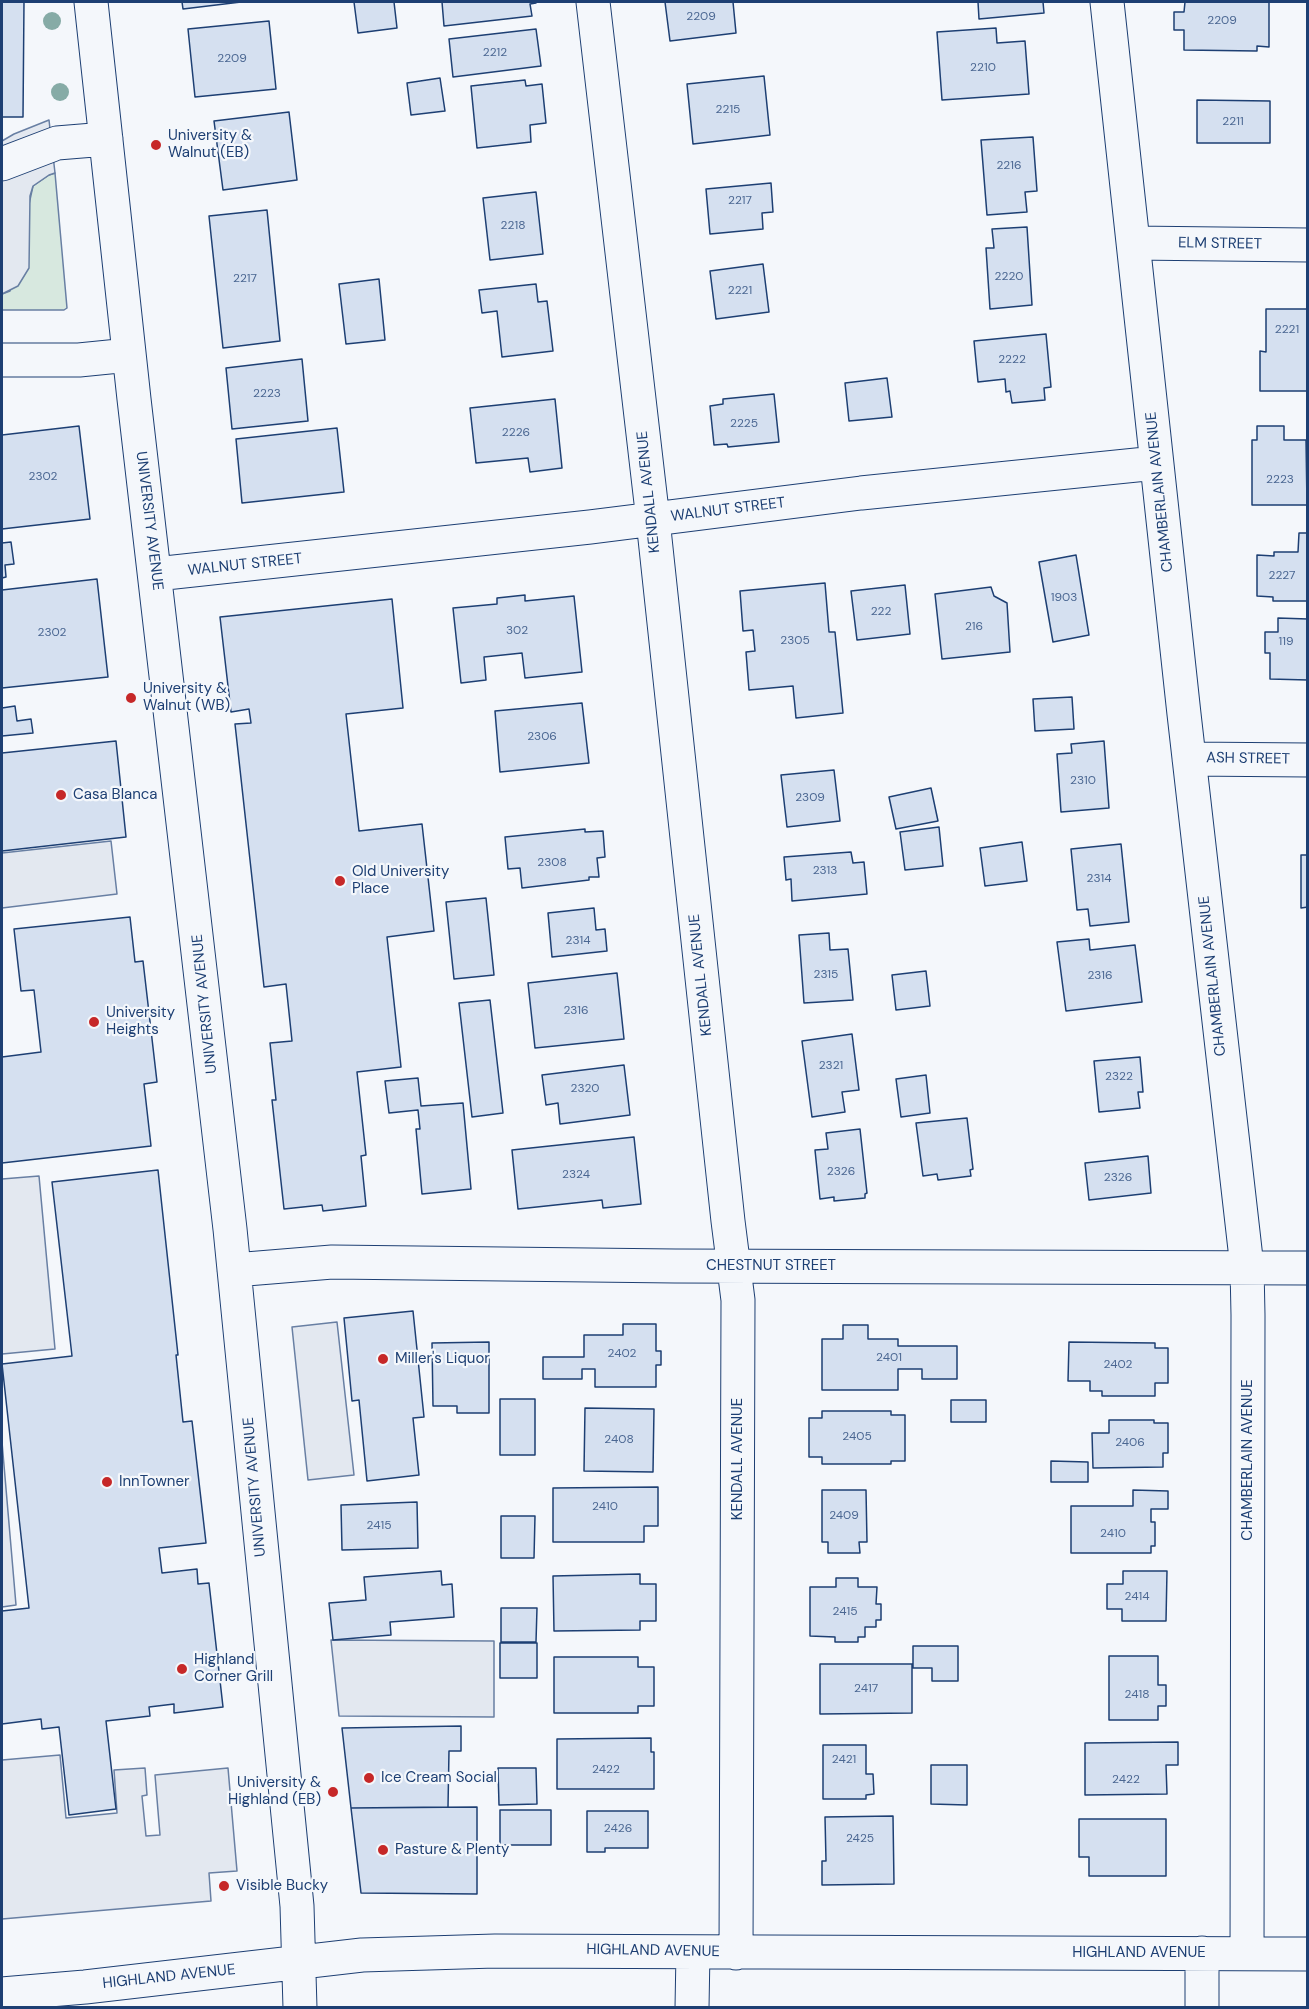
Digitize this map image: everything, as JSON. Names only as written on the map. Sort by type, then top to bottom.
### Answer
[{"type":"street","name":"UNIVERSITY AVENUE","points":[[91,2],[234,1270],[297,1906],[300,2007]]},
{"type":"street","name":"KENDALL AVENUE","points":[[593,2],[738,1300],[736,1953]]},
{"type":"street","name":"CHAMBERLAIN AVENUE","points":[[1107,2],[1246,1267],[1248,1315],[1247,1953]]},
{"type":"street","points":[[2,164],[57,143],[106,139]]},
{"type":"street","name":"ELM STREET","points":[[1134,243],[1308,245]]},
{"type":"street","points":[[2,360],[79,360],[129,355]]},
{"type":"street","name":"WALNUT STREET","points":[[156,574],[652,520],[861,493],[1156,462]]},
{"type":"street","name":"ASH STREET","points":[[1189,759],[1308,760]]},
{"type":"street","name":"CHESTNUT STREET","points":[[234,1270],[332,1262],[1308,1268]]},
{"type":"street","name":"HIGHLAND AVENUE","points":[[2,1994],[362,1955],[531,1950],[736,1953],[1308,1954]]},
{"type":"street","points":[[692,2007],[693,1952]]},
{"type":"street","points":[[1202,1953],[1202,2007]]},
{"type":"shaded area","points":[[49,120],[55,173],[33,186],[30,196],[29,268],[18,286],[2,294],[2,141]]},
{"type":"shaded area","points":[[55,173],[67,308],[64,310],[2,310],[2,294],[10,291],[33,186]]},
{"type":"shaded area","points":[[111,841],[117,894],[2,908],[2,853]]},
{"type":"shaded area","points":[[39,1176],[55,1349],[2,1354],[2,1179]]},
{"type":"shaded area","points":[[337,1322],[354,1475],[308,1480],[292,1327]]},
{"type":"shaded area","points":[[2,1442],[16,1605],[2,1607]]},
{"type":"shaded area","points":[[331,1640],[494,1641],[494,1717],[339,1716]]},
{"type":"shaded area","points":[[60,1755],[66,1818],[117,1813],[114,1770],[145,1768],[147,1795],[142,1796],[146,1836],[160,1835],[155,1775],[228,1768],[237,1871],[209,1873],[211,1901],[2,1919],[2,1760]]},
{"type":"building","points":[[2,2],[24,2],[23,117],[2,117]]},
{"type":"building","points":[[182,2],[241,2],[183,9]]},
{"type":"building","points":[[354,2],[394,2],[397,28],[358,33]]},
{"type":"building","points":[[442,2],[536,3],[530,4],[532,16],[444,26]]},
{"type":"building","points":[[665,2],[733,2],[736,33],[670,41]]},
{"type":"building","points":[[978,2],[1043,2],[1044,13],[979,19]]},
{"type":"building","points":[[1185,2],[1269,2],[1269,47],[1257,46],[1257,51],[1184,50],[1184,30],[1174,30],[1174,12],[1184,12]]},
{"type":"building","points":[[269,21],[276,89],[195,97],[188,29]]},
{"type":"building","points":[[996,28],[997,43],[1025,41],[1029,94],[942,100],[937,32]]},
{"type":"building","points":[[536,29],[541,66],[453,77],[449,39]]},
{"type":"building","points":[[764,76],[770,135],[693,144],[687,84]]},
{"type":"building","points":[[440,78],[445,111],[411,115],[407,83]]},
{"type":"building","points":[[525,80],[526,86],[542,84],[546,123],[530,125],[531,142],[477,148],[471,86]]},
{"type":"building","points":[[1197,100],[1270,101],[1270,143],[1197,143]]},
{"type":"building","points":[[289,112],[297,180],[223,190],[214,121]]},
{"type":"building","points":[[1033,137],[1037,191],[1025,192],[1027,212],[987,215],[981,140]]},
{"type":"building","points":[[771,183],[773,212],[762,213],[763,229],[710,234],[706,189]]},
{"type":"building","points":[[536,192],[543,254],[490,260],[483,198]]},
{"type":"building","points":[[267,210],[280,341],[223,348],[209,216]]},
{"type":"building","points":[[1027,227],[1032,305],[990,309],[986,248],[994,248],[992,229]]},
{"type":"building","points":[[763,264],[769,312],[716,319],[710,271]]},
{"type":"building","points":[[379,279],[385,340],[346,344],[339,284]]},
{"type":"building","points":[[536,284],[538,302],[547,301],[553,351],[502,357],[497,311],[482,313],[479,290]]},
{"type":"building","points":[[1266,309],[1308,309],[1308,391],[1260,391],[1260,351],[1266,352]]},
{"type":"building","points":[[1046,334],[1051,387],[1044,388],[1045,400],[1012,403],[1010,391],[1006,392],[1005,379],[978,382],[974,341]]},
{"type":"building","points":[[302,359],[308,421],[232,429],[226,368]]},
{"type":"building","points":[[887,378],[892,417],[849,421],[845,383]]},
{"type":"building","points":[[774,394],[779,442],[728,447],[727,444],[714,445],[710,406],[723,404],[723,399]]},
{"type":"building","points":[[555,399],[562,468],[530,472],[528,458],[476,463],[470,408]]},
{"type":"building","points":[[79,426],[90,519],[2,529],[2,435]]},
{"type":"building","points":[[1257,426],[1284,426],[1284,440],[1306,440],[1307,505],[1252,505],[1252,440],[1257,440]]},
{"type":"building","points":[[337,428],[344,492],[242,503],[236,439]]},
{"type":"building","points":[[1299,533],[1308,533],[1308,601],[1273,601],[1273,597],[1257,596],[1257,555],[1274,556],[1274,552],[1298,552]]},
{"type":"building","points":[[11,542],[14,564],[5,565],[6,577],[2,578],[2,543]]},
{"type":"building","points":[[1076,555],[1089,635],[1053,642],[1039,562]]},
{"type":"building","points":[[97,579],[108,677],[2,688],[2,590]]},
{"type":"building","points":[[825,583],[829,632],[835,632],[843,713],[796,718],[793,686],[749,690],[746,652],[755,651],[753,630],[743,631],[740,591]]},
{"type":"building","points":[[905,585],[910,634],[857,640],[851,591]]},
{"type":"building","points":[[991,587],[994,596],[1007,603],[1010,652],[942,659],[935,594]]},
{"type":"building","points":[[525,595],[525,601],[574,596],[582,672],[525,678],[522,653],[484,657],[486,680],[461,683],[453,608],[497,604],[497,598]]},
{"type":"building","name":"Old University Place","points":[[392,599],[403,708],[346,714],[359,831],[422,824],[434,931],[387,937],[401,1067],[357,1072],[366,1155],[361,1156],[366,1206],[323,1211],[322,1205],[284,1209],[272,1100],[276,1100],[270,1043],[292,1041],[286,984],[264,987],[235,724],[251,723],[249,709],[231,712],[220,617]]},
{"type":"building","points":[[1278,618],[1308,619],[1308,680],[1270,679],[1270,653],[1265,653],[1265,632],[1278,632]]},
{"type":"building","points":[[1072,697],[1074,729],[1035,731],[1033,699]]},
{"type":"building","points":[[582,703],[589,763],[500,772],[495,711]]},
{"type":"building","points":[[15,706],[17,721],[31,719],[33,733],[2,736],[2,708]]},
{"type":"building","name":"Casa Blanca","points":[[116,741],[126,837],[2,851],[2,753]]},
{"type":"building","points":[[1104,741],[1109,808],[1061,812],[1057,754],[1072,753],[1071,744]]},
{"type":"building","points":[[834,770],[840,821],[787,827],[781,775]]},
{"type":"building","points":[[931,788],[938,821],[896,829],[889,797]]},
{"type":"building","points":[[939,827],[943,866],[905,870],[900,832]]},
{"type":"building","points":[[585,829],[585,832],[603,831],[605,857],[597,858],[599,877],[522,888],[520,868],[508,869],[505,837]]},
{"type":"building","points":[[1022,842],[1027,881],[985,886],[980,848]]},
{"type":"building","points":[[1121,844],[1129,922],[1090,926],[1088,909],[1077,910],[1071,849]]},
{"type":"building","points":[[851,852],[853,863],[864,862],[867,894],[792,901],[791,879],[786,880],[784,857]]},
{"type":"building","points":[[1301,855],[1308,855],[1308,907],[1301,908]]},
{"type":"building","points":[[486,898],[494,975],[454,979],[446,902]]},
{"type":"building","points":[[594,908],[596,930],[605,929],[607,951],[552,957],[548,913]]},
{"type":"building","name":"University Heights","points":[[130,917],[135,962],[143,961],[157,1082],[144,1084],[151,1146],[2,1163],[2,1057],[41,1052],[34,990],[21,991],[14,929]]},
{"type":"building","points":[[829,933],[830,950],[848,949],[853,1000],[804,1003],[799,935]]},
{"type":"building","points":[[1089,939],[1090,950],[1135,945],[1142,1002],[1066,1011],[1057,942]]},
{"type":"building","points":[[926,971],[930,1006],[896,1010],[892,975]]},
{"type":"building","points":[[617,973],[624,1039],[535,1048],[528,983]]},
{"type":"building","points":[[490,1000],[503,1113],[472,1117],[459,1003]]},
{"type":"building","points":[[852,1034],[859,1090],[842,1092],[845,1112],[812,1117],[802,1041]]},
{"type":"building","points":[[1140,1057],[1143,1092],[1138,1092],[1140,1108],[1099,1112],[1094,1061]]},
{"type":"building","points":[[624,1065],[630,1115],[560,1124],[558,1103],[546,1105],[542,1075]]},
{"type":"building","points":[[926,1075],[930,1113],[901,1117],[896,1079]]},
{"type":"building","points":[[418,1078],[421,1106],[463,1103],[471,1189],[422,1194],[416,1129],[420,1129],[418,1110],[389,1113],[385,1081]]},
{"type":"building","points":[[967,1118],[973,1169],[970,1170],[971,1176],[938,1180],[937,1174],[923,1176],[916,1123]]},
{"type":"building","points":[[860,1129],[867,1193],[865,1198],[834,1201],[834,1197],[820,1199],[815,1150],[828,1149],[826,1133]]},
{"type":"building","points":[[634,1137],[641,1204],[603,1208],[602,1200],[518,1209],[512,1150]]},
{"type":"building","points":[[1148,1156],[1151,1193],[1089,1200],[1085,1163]]},
{"type":"building","name":"InnTowner","points":[[158,1170],[183,1422],[192,1421],[206,1543],[159,1548],[162,1573],[197,1569],[198,1584],[209,1583],[223,1707],[174,1713],[174,1704],[149,1707],[150,1716],[106,1721],[116,1809],[69,1815],[59,1727],[42,1729],[41,1719],[2,1724],[2,1611],[29,1608],[2,1364],[72,1356],[52,1182]]},
{"type":"building","name":"Miller's Liquor","points":[[413,1311],[424,1417],[413,1418],[419,1475],[367,1481],[359,1400],[352,1401],[344,1318]]},
{"type":"building","points":[[623,1324],[656,1324],[656,1351],[661,1351],[661,1365],[656,1365],[656,1387],[595,1387],[595,1369],[582,1369],[582,1379],[543,1379],[543,1357],[584,1357],[584,1335],[623,1335]]},
{"type":"building","points":[[843,1325],[868,1325],[868,1339],[898,1339],[898,1346],[957,1346],[957,1379],[922,1379],[922,1369],[898,1369],[898,1390],[822,1390],[822,1339],[843,1339]]},
{"type":"building","points":[[489,1342],[489,1413],[457,1413],[457,1406],[433,1406],[432,1343]]},
{"type":"building","points":[[1069,1342],[1155,1343],[1155,1348],[1168,1348],[1168,1383],[1155,1383],[1155,1396],[1102,1396],[1102,1391],[1090,1391],[1090,1381],[1068,1381]]},
{"type":"building","points":[[500,1399],[535,1399],[535,1455],[500,1455]]},
{"type":"building","points":[[951,1400],[986,1400],[986,1422],[951,1422]]},
{"type":"building","points":[[585,1408],[654,1409],[653,1472],[584,1471]]},
{"type":"building","points":[[822,1411],[891,1411],[891,1415],[905,1415],[905,1461],[891,1461],[891,1464],[822,1464],[822,1457],[809,1457],[809,1418],[822,1418]]},
{"type":"building","points":[[1109,1420],[1154,1420],[1154,1423],[1168,1423],[1168,1453],[1163,1453],[1163,1467],[1093,1468],[1092,1433],[1109,1433]]},
{"type":"building","points":[[1051,1461],[1088,1462],[1088,1482],[1051,1482]]},
{"type":"building","points":[[658,1487],[658,1526],[644,1526],[644,1542],[553,1542],[553,1488]]},
{"type":"building","points":[[822,1490],[866,1490],[867,1542],[859,1542],[860,1553],[828,1553],[828,1542],[822,1542]]},
{"type":"building","points":[[1133,1490],[1168,1491],[1168,1509],[1151,1509],[1151,1522],[1155,1522],[1155,1546],[1151,1546],[1151,1553],[1071,1553],[1071,1506],[1133,1506]]},
{"type":"building","points":[[417,1502],[418,1548],[342,1550],[341,1505]]},
{"type":"building","points":[[501,1516],[535,1516],[534,1558],[501,1558]]},
{"type":"building","points":[[441,1571],[442,1585],[452,1584],[454,1617],[390,1622],[391,1635],[333,1640],[329,1603],[366,1600],[364,1577]]},
{"type":"building","points":[[1123,1571],[1167,1571],[1166,1621],[1122,1621],[1122,1609],[1107,1609],[1107,1584],[1123,1584]]},
{"type":"building","points":[[640,1574],[640,1584],[656,1584],[656,1621],[640,1621],[640,1630],[554,1631],[553,1576]]},
{"type":"building","points":[[836,1578],[858,1578],[858,1587],[877,1587],[876,1604],[881,1604],[881,1620],[876,1620],[876,1627],[865,1627],[865,1637],[858,1637],[858,1642],[835,1642],[835,1637],[810,1636],[810,1587],[836,1587]]},
{"type":"building","points":[[501,1608],[537,1608],[536,1642],[501,1642]]},
{"type":"building","points":[[500,1643],[537,1643],[537,1678],[500,1678]]},
{"type":"building","points":[[913,1646],[958,1646],[958,1681],[932,1681],[932,1668],[913,1668]]},
{"type":"building","points":[[1109,1656],[1158,1656],[1158,1685],[1166,1685],[1166,1706],[1158,1706],[1158,1720],[1109,1720]]},
{"type":"building","points":[[554,1657],[638,1657],[638,1667],[654,1667],[654,1706],[638,1706],[638,1713],[554,1713]]},
{"type":"building","points":[[820,1664],[912,1664],[912,1713],[820,1714]]},
{"type":"building","points":[[461,1726],[461,1751],[449,1751],[448,1807],[351,1808],[342,1728]]},
{"type":"building","points":[[651,1738],[651,1752],[654,1752],[654,1789],[557,1789],[557,1739]]},
{"type":"building","points":[[1178,1742],[1178,1765],[1166,1765],[1167,1794],[1085,1795],[1085,1743]]},
{"type":"building","points":[[823,1745],[866,1745],[866,1774],[873,1774],[874,1794],[866,1795],[866,1799],[823,1799]]},
{"type":"building","points":[[931,1765],[967,1765],[967,1805],[931,1804]]},
{"type":"building","points":[[498,1768],[536,1768],[537,1804],[499,1805]]},
{"type":"building","points":[[477,1807],[477,1894],[361,1893],[351,1808]]},
{"type":"building","points":[[500,1810],[551,1810],[551,1845],[500,1845]]},
{"type":"building","points":[[587,1811],[648,1811],[648,1848],[605,1848],[605,1852],[587,1852]]},
{"type":"building","points":[[893,1816],[894,1884],[822,1885],[822,1861],[826,1861],[825,1817]]},
{"type":"building","points":[[1079,1819],[1166,1819],[1166,1876],[1089,1876],[1089,1857],[1079,1857]]},
{"type":"place","name":"University & Walnut (EB)","points":[[156,145]]},
{"type":"place","name":"University & Walnut (WB)","points":[[131,698]]},
{"type":"place","name":"Casa Blanca","points":[[61,795]]},
{"type":"place","name":"Old University Place","points":[[340,881]]},
{"type":"place","name":"University Heights","points":[[94,1022]]},
{"type":"place","name":"Miller's Liquor","points":[[383,1359]]},
{"type":"place","name":"InnTowner","points":[[107,1482]]},
{"type":"place","name":"Highland Corner Grill","points":[[182,1669]]},
{"type":"place","name":"Ice Cream Social","points":[[369,1778]]},
{"type":"place","name":"University & Highland (EB)","points":[[333,1792]]},
{"type":"place","name":"Pasture & Plenty","points":[[383,1850]]},
{"type":"place","name":"Visible Bucky","points":[[224,1886]]}]
